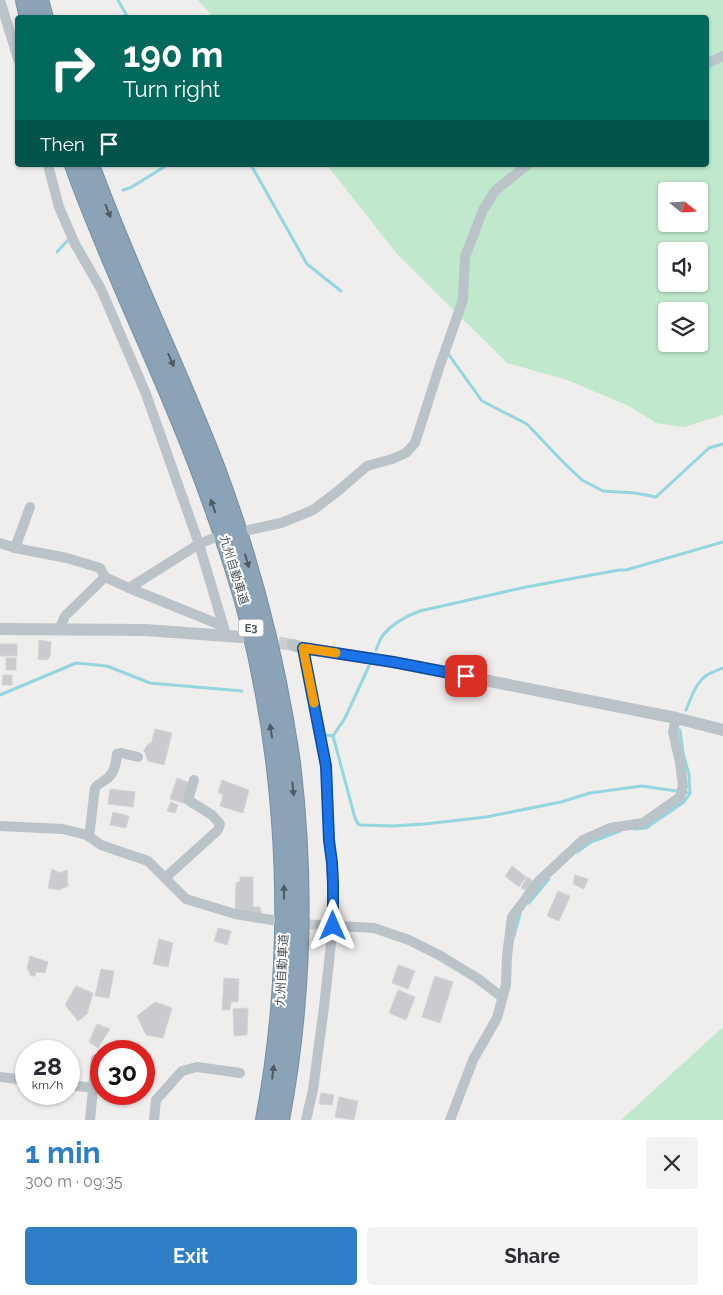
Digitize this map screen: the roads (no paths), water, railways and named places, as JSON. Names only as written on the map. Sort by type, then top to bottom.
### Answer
[{"type":"highway","points":[[25,0],[28,15]]},
{"type":"highway","points":[[40,0],[43,15]]},
{"type":"highway","name":"九州自動車道","points":[[75,167],[115,269],[202,476],[228,548],[248,615],[262,679],[276,763],[283,842],[284,934],[280,1017],[265,1120]]},
{"type":"highway","name":"九州自動車道","points":[[91,167],[128,263],[190,404],[216,470],[242,544],[262,613],[276,676],[291,762],[298,842],[300,936],[294,1018],[280,1120]]},
{"type":"street","points":[[0,0],[15,49]]},
{"type":"street","points":[[709,63],[723,56]]},
{"type":"street","points":[[49,167],[60,207],[72,236],[100,289],[146,394],[199,544],[224,631]]},
{"type":"street","points":[[249,530],[281,523],[313,510],[367,466],[406,453],[415,443],[463,300],[465,257],[483,210],[495,191],[525,167]]},
{"type":"street","points":[[15,548],[30,507]]},
{"type":"street","points":[[129,588],[199,544],[216,537]]},
{"type":"street","points":[[0,543],[100,568],[105,577],[241,637]]},
{"type":"street","points":[[59,630],[65,616],[105,577]]},
{"type":"street","points":[[0,629],[224,631]]},
{"type":"street","points":[[306,1120],[313,1090],[324,1007],[333,926],[333,884],[326,766],[298,647],[393,662],[676,718],[723,730]]},
{"type":"street","points":[[450,1120],[473,1060],[497,1018],[506,985],[506,956],[512,917],[539,881],[583,840],[610,828],[643,823],[680,797],[683,786],[673,732],[676,718]]},
{"type":"street","points":[[89,836],[95,788],[112,774],[117,754],[122,753],[138,757]]},
{"type":"street","points":[[165,878],[218,830],[220,824],[212,815],[188,800],[194,780]]},
{"type":"street","points":[[0,826],[63,829],[89,836],[101,845],[148,861],[186,899],[235,914],[272,920]]},
{"type":"street","points":[[320,925],[374,928],[409,940],[469,973],[502,997]]},
{"type":"street","points":[[154,1120],[156,1100],[182,1071],[197,1067],[240,1073]]},
{"type":"street","points":[[0,1077],[15,1079]]},
{"type":"street","points":[[90,1120],[92,1105]]},
{"type":"waterway","points":[[118,0],[126,15]]},
{"type":"waterway","points":[[123,190],[132,187],[164,167]]},
{"type":"waterway","points":[[252,167],[307,264],[341,291]]},
{"type":"waterway","points":[[57,252],[68,240]]},
{"type":"waterway","points":[[449,355],[482,401],[527,424],[582,480],[603,491],[635,493],[656,497],[709,448],[723,444]]},
{"type":"waterway","points":[[376,650],[382,637],[391,627],[420,611],[526,587],[626,570],[723,542]]},
{"type":"waterway","points":[[0,695],[76,663],[107,666],[150,683],[242,691]]},
{"type":"waterway","points":[[369,666],[345,718],[333,736],[358,824],[392,826],[486,817],[561,802],[590,793],[642,786],[690,793]]},
{"type":"waterway","points":[[686,710],[694,691],[703,678],[723,668]]},
{"type":"waterway","points":[[634,829],[646,828],[684,802],[690,793],[689,775],[683,753],[680,730]]},
{"type":"waterway","points":[[327,735],[333,736]]},
{"type":"waterway","points":[[577,852],[591,842],[620,831]]},
{"type":"waterway","points":[[529,903],[549,879]]},
{"type":"waterway","points":[[514,936],[520,914]]},
{"type":"tunnel","points":[[261,640],[293,645]]},
{"type":"tunnel","points":[[294,923],[320,925]]}]
